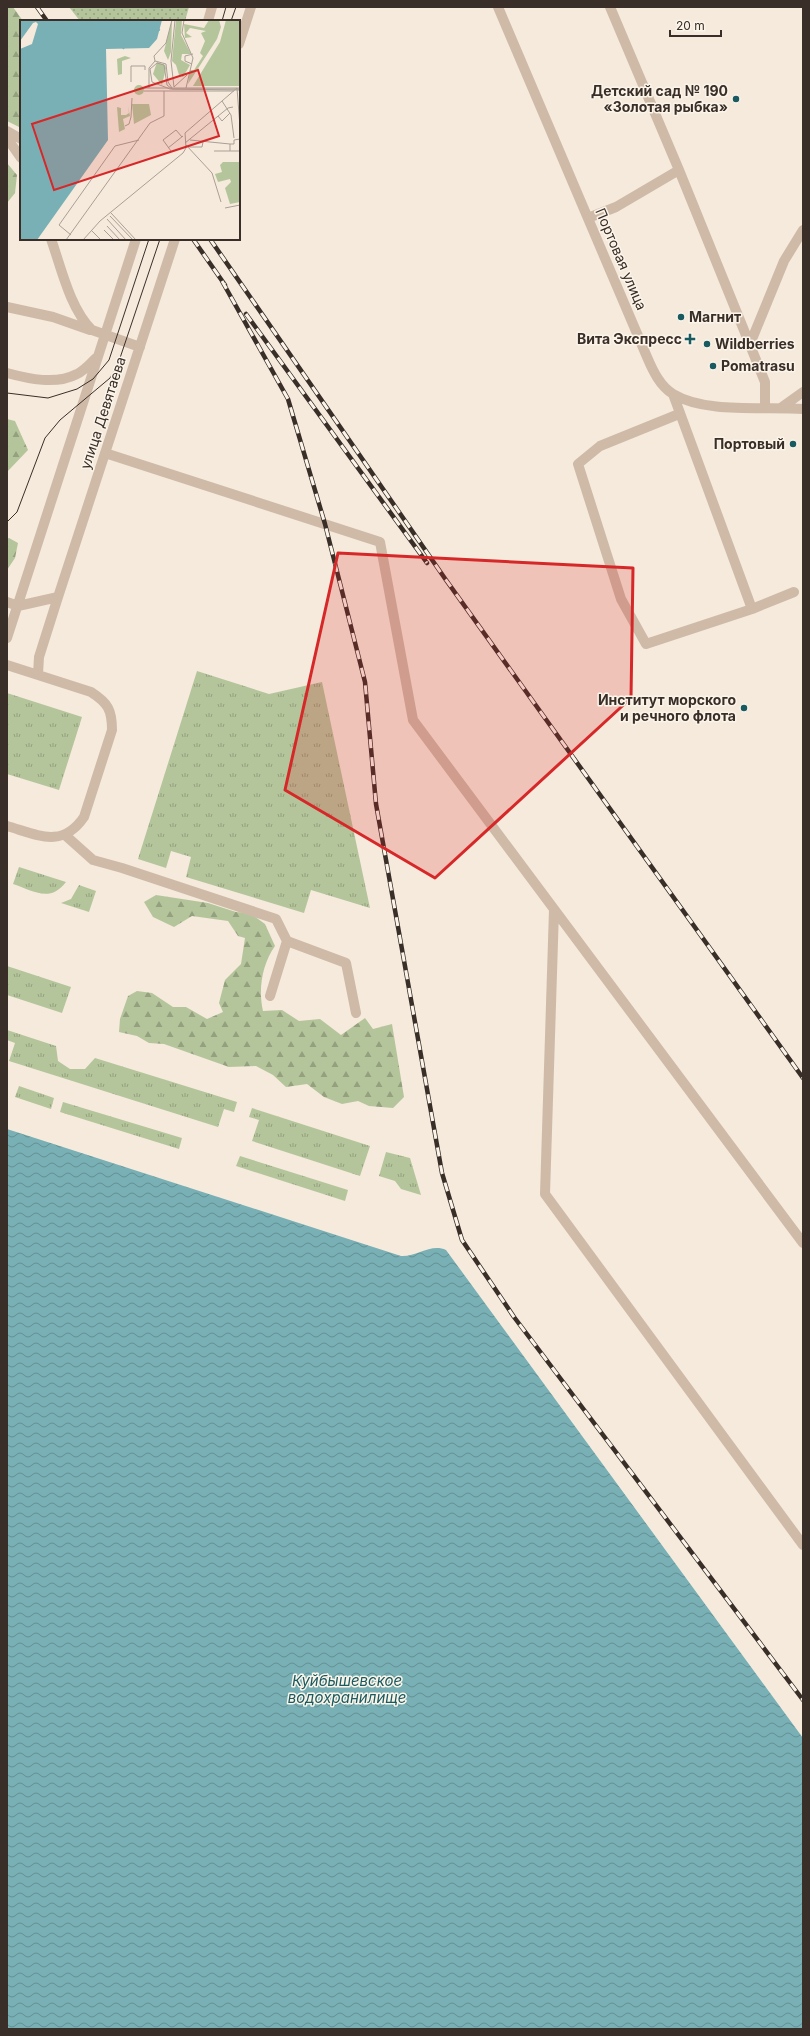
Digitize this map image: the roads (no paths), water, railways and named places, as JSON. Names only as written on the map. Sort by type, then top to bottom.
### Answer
[{"type":"street","points":[[208,20],[212,7]]},
{"type":"street","points":[[240,41],[251,7]]},
{"type":"street","name":"Портовая улица","points":[[498,7],[654,373],[662,385],[673,394],[711,406],[765,408],[782,407],[803,409]]},
{"type":"street","points":[[610,7],[679,170],[765,382],[765,408]]},
{"type":"street","points":[[7,131],[20,138]]},
{"type":"street","points":[[7,138],[20,157]]},
{"type":"street","points":[[588,218],[616,207],[679,170]]},
{"type":"street","points":[[750,344],[784,261],[803,230]]},
{"type":"street","points":[[51,240],[76,308],[86,324],[92,330]]},
{"type":"street","name":"улица Девятаева","points":[[7,638],[136,240]]},
{"type":"street","name":"улица Девятаева","points":[[38,674],[39,657],[175,240]]},
{"type":"street","points":[[7,307],[53,317],[140,347]]},
{"type":"street","points":[[7,373],[26,378],[45,380],[62,378],[77,374],[98,356]]},
{"type":"street","points":[[782,407],[803,392]]},
{"type":"street","points":[[673,394],[679,414],[752,609]]},
{"type":"street","points":[[679,414],[600,446],[578,464],[621,599],[646,644],[752,609],[794,592]]},
{"type":"street","points":[[105,453],[380,542],[413,720],[803,1243]]},
{"type":"street","points":[[7,602],[18,606],[58,597]]},
{"type":"street","points":[[7,665],[91,692],[102,699],[112,716],[112,730],[84,817],[76,828],[66,835],[54,838],[43,837],[7,826]]},
{"type":"street","points":[[66,835],[93,860],[122,868],[276,919],[287,941],[346,963],[356,1013]]},
{"type":"street","points":[[554,910],[545,1194],[803,1545]]},
{"type":"street","points":[[270,996],[287,941]]},
{"type":"water","name":"Куйбышевское водохранилище","points":[[7,1129],[401,1256],[407,1256],[435,1248],[446,1250],[803,1738],[803,2029],[7,2029]]},
{"type":"tram line","points":[[222,20],[226,7]]},
{"type":"tram line","points":[[231,20],[236,7]]},
{"type":"tram line","points":[[7,393],[48,398],[77,389],[93,379],[109,360],[149,240]]},
{"type":"tram line","points":[[7,522],[17,512],[45,438],[60,420],[110,378],[118,364],[160,240]]},
{"type":"railway","points":[[37,7],[46,20]]},
{"type":"railway","points":[[194,240],[225,285]]},
{"type":"railway","points":[[211,240],[446,580],[803,1078]]},
{"type":"railway","points":[[222,281],[288,399],[325,524],[365,682],[376,804],[442,1173],[462,1240],[514,1317],[803,1700]]},
{"type":"railway","points":[[246,314],[427,563]]},
{"type":"place","name":"Детский сад № 190 «Золотая рыбка»","points":[[736,99]]},
{"type":"place","name":"Магнит","points":[[681,317]]},
{"type":"place","name":"Вита Экспресс","points":[[690,339]]},
{"type":"place","name":"Wildberries","points":[[707,344]]},
{"type":"place","name":"Pomatrasu","points":[[713,366]]},
{"type":"place","name":"Портовый","points":[[793,444]]},
{"type":"place","name":"Институт морского и речного флота","points":[[744,708]]}]
